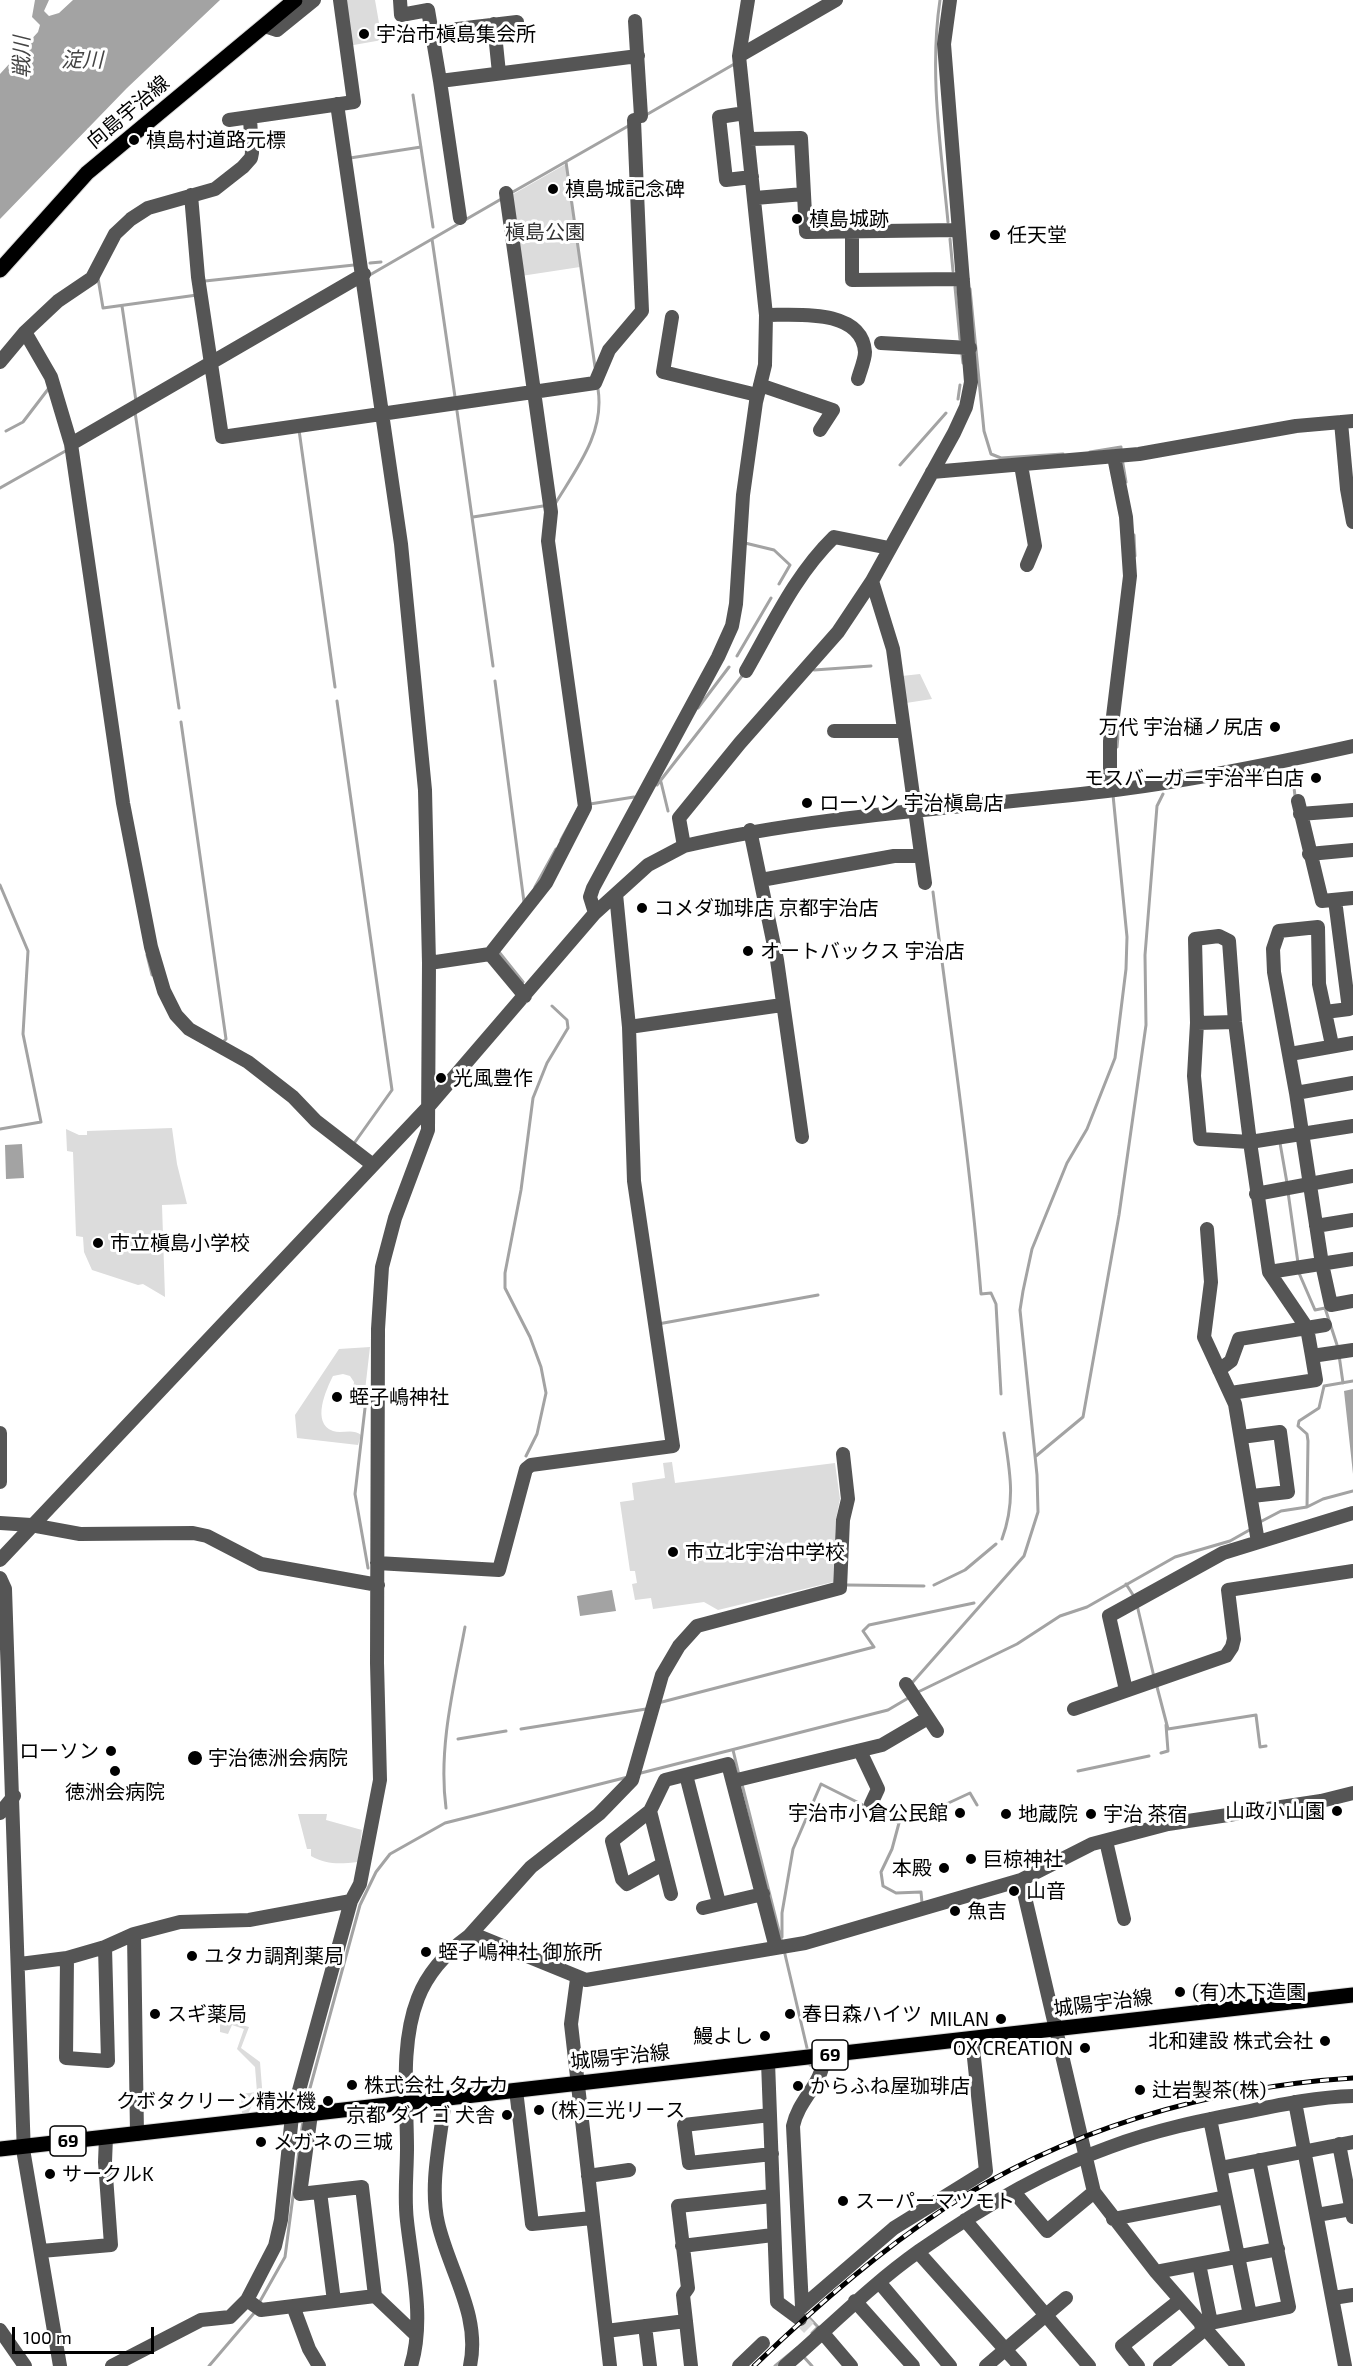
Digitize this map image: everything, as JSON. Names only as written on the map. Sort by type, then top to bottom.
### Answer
[{"type":"main road","name":"向島宇治線","points":[[0,270],[87,173],[295,0]]},
{"type":"main road","name":"城陽宇治線","points":[[0,2149],[1353,1995]]},
{"type":"street","points":[[265,26],[276,30],[314,0]]},
{"type":"street","points":[[229,120],[354,102],[340,0]]},
{"type":"street","points":[[400,0],[401,15],[428,10],[460,218]]},
{"type":"street","points":[[595,913],[590,897],[593,888],[732,626],[736,604],[743,495],[765,365],[766,315],[739,56],[748,0]]},
{"type":"street","points":[[739,56],[836,0]]},
{"type":"street","points":[[684,846],[679,818],[740,743],[838,632],[872,581],[966,407],[971,382],[970,348],[958,230],[944,44],[950,0]]},
{"type":"street","points":[[191,195],[198,277],[222,437],[595,383],[609,350],[642,311],[638,56],[635,21]]},
{"type":"street","points":[[432,32],[517,22]]},
{"type":"street","points":[[494,24],[499,73]]},
{"type":"street","points":[[440,81],[638,56]]},
{"type":"street","points":[[253,2304],[275,2247],[302,2115],[351,1901],[360,1884],[380,1779],[377,1563],[378,1329],[382,1267],[395,1218],[428,1130],[429,1106],[429,963],[425,790],[401,544],[338,104]]},
{"type":"street","points":[[745,113],[719,117],[726,180],[752,177]]},
{"type":"street","points":[[0,362],[25,332],[58,300],[92,279],[115,234],[131,219],[148,208],[215,189],[251,158],[250,117]]},
{"type":"street","points":[[748,139],[801,138],[806,232],[958,230]]},
{"type":"street","points":[[429,963],[490,954],[546,883],[585,807],[548,541],[551,512],[506,193]]},
{"type":"street","points":[[754,198],[804,194]]},
{"type":"street","points":[[852,231],[852,280],[963,279]]},
{"type":"street","points":[[71,444],[364,274]]},
{"type":"street","points":[[766,315],[832,317],[848,326],[860,336],[865,353],[858,379]]},
{"type":"street","points":[[672,317],[663,372],[759,390],[833,410],[820,430]]},
{"type":"street","points":[[25,332],[51,377],[71,444],[123,803],[151,947],[164,991],[176,1015],[189,1029],[248,1062],[293,1097],[316,1121],[373,1165]]},
{"type":"street","points":[[881,343],[970,348]]},
{"type":"street","points":[[932,472],[1114,457],[1296,426],[1347,421],[1347,489],[1353,522]]},
{"type":"street","points":[[1110,790],[1110,741],[1130,576],[1126,518],[1114,457]]},
{"type":"street","points":[[1021,465],[1035,546],[1027,565]]},
{"type":"street","points":[[746,671],[793,586],[810,562],[834,537],[889,548]]},
{"type":"street","points":[[872,581],[893,649],[925,883]]},
{"type":"street","points":[[834,731],[904,731]]},
{"type":"street","points":[[0,1560],[429,1106],[595,913],[648,865],[684,846],[750,830],[1110,790],[1244,769],[1353,746]]},
{"type":"street","points":[[1353,810],[1299,808],[1322,901],[1353,898]]},
{"type":"street","points":[[750,830],[777,960],[802,1137]]},
{"type":"street","points":[[1309,854],[1353,850]]},
{"type":"street","points":[[761,880],[894,856],[921,856]]},
{"type":"street","points":[[377,1563],[500,1570],[526,1468],[531,1465],[673,1446],[634,1181],[629,1027],[616,894]]},
{"type":"street","points":[[1325,1012],[1349,1009],[1335,900]]},
{"type":"street","points":[[1332,1045],[1319,984],[1318,927],[1279,931],[1273,949],[1274,972],[1290,1054],[1322,1264],[1331,1305],[1353,1301]]},
{"type":"street","points":[[1231,1394],[1316,1380],[1307,1328],[1269,1272],[1256,1194],[1250,1142],[1235,1022],[1229,941],[1219,936],[1195,939],[1197,1023],[1194,1076],[1200,1139],[1250,1142],[1353,1126]]},
{"type":"street","points":[[490,954],[525,996]]},
{"type":"street","points":[[629,1027],[782,1005]]},
{"type":"street","points":[[1197,1023],[1235,1022]]},
{"type":"street","points":[[1290,1054],[1353,1043]]},
{"type":"street","points":[[1296,1093],[1353,1083]]},
{"type":"street","points":[[1256,1194],[1353,1176]]},
{"type":"street","points":[[1316,1226],[1353,1220]]},
{"type":"street","points":[[1207,1229],[1211,1282],[1204,1337],[1231,1394],[1252,1496],[1258,1542]]},
{"type":"street","points":[[1269,1272],[1353,1259]]},
{"type":"street","points":[[1218,1370],[1232,1361],[1239,1338],[1325,1325]]},
{"type":"street","points":[[1312,1356],[1353,1350]]},
{"type":"street","points":[[1241,1437],[1280,1432],[1288,1492],[1252,1496]]},
{"type":"street","points":[[0,1433],[0,1482]]},
{"type":"street","points":[[411,2366],[416,2335],[414,2275],[406,2218],[407,2053],[417,2000],[424,1984],[443,1958],[469,1935],[531,1868],[599,1814],[634,1775],[662,1674],[679,1646],[697,1626],[840,1588],[843,1520],[848,1499],[843,1454]]},
{"type":"street","points":[[1126,1690],[1109,1616],[1222,1553],[1317,1522],[1353,1513]]},
{"type":"street","points":[[0,1524],[31,1526],[80,1534],[193,1533],[224,1544],[261,1564],[378,1585]]},
{"type":"street","points":[[1074,1709],[1226,1656],[1234,1639],[1228,1590],[1353,1571]]},
{"type":"street","points":[[0,1578],[5,1589],[14,1796],[24,2146],[60,2366]]},
{"type":"street","points":[[906,1684],[937,1731]]},
{"type":"street","points":[[733,1781],[882,1745],[928,1718]]},
{"type":"street","points":[[860,1751],[878,1789],[871,1804]]},
{"type":"street","points":[[663,1864],[627,1884],[622,1879],[612,1841],[650,1811],[665,1780],[728,1764],[763,1894],[781,1947]]},
{"type":"street","points":[[686,1775],[719,1903]]},
{"type":"street","points":[[469,1935],[478,1936],[577,1979],[586,1980],[781,1947],[1021,1880],[1074,1851],[1106,1840],[1168,1824],[1321,1802],[1353,1793]]},
{"type":"street","points":[[0,1813],[14,1796]]},
{"type":"street","points":[[650,1811],[671,1894]]},
{"type":"street","points":[[1106,1840],[1124,1919]]},
{"type":"street","points":[[1021,1880],[1054,2030],[1094,2192],[1156,2272],[1206,2326],[1229,2363]]},
{"type":"street","points":[[703,1908],[763,1894]]},
{"type":"street","points":[[20,1964],[67,1958],[105,1947],[134,1934],[180,1922],[249,1920],[351,1901]]},
{"type":"street","points":[[134,1934],[137,2134]]},
{"type":"street","points":[[67,1958],[66,2058],[108,2061],[105,1947]]},
{"type":"street","points":[[577,1979],[572,2024],[610,2366]]},
{"type":"street","points":[[824,2055],[823,2072],[800,2107],[793,2126],[802,2307],[894,2228],[986,2171],[972,2039]]},
{"type":"street","points":[[768,2062],[777,2302],[812,2329],[851,2366]]},
{"type":"street","points":[[516,2090],[532,2224],[592,2218]]},
{"type":"street","points":[[785,2366],[802,2361],[812,2329],[855,2301],[918,2252],[965,2220],[1014,2192],[1084,2157],[1153,2133],[1210,2119],[1295,2102],[1353,2096]]},
{"type":"street","points":[[445,2098],[435,2190],[437,2221],[470,2313],[473,2341],[470,2366]]},
{"type":"street","points":[[1295,2102],[1345,2366]]},
{"type":"street","points":[[302,2115],[300,2194],[362,2187],[375,2296],[416,2335]]},
{"type":"street","points":[[770,2115],[684,2125],[689,2163],[772,2154]]},
{"type":"street","points":[[1210,2119],[1250,2315]]},
{"type":"street","points":[[40,2251],[111,2246],[105,2162],[106,2137]]},
{"type":"street","points":[[1220,2168],[1346,2143],[1352,2212],[1317,2215]]},
{"type":"street","points":[[1160,2366],[1206,2326],[1289,2307],[1259,2160]]},
{"type":"street","points":[[588,2176],[629,2170]]},
{"type":"street","points":[[320,2192],[333,2301]]},
{"type":"street","points":[[1014,2192],[1047,2231],[1094,2192]]},
{"type":"street","points":[[692,2366],[683,2295],[687,2288],[678,2206],[772,2196]]},
{"type":"street","points":[[1113,2219],[1226,2197]]},
{"type":"street","points":[[965,2220],[1089,2366]]},
{"type":"street","points":[[682,2246],[773,2235]]},
{"type":"street","points":[[1156,2272],[1278,2248]]},
{"type":"street","points":[[918,2252],[1020,2366]]},
{"type":"street","points":[[1199,2264],[1206,2326]]},
{"type":"street","points":[[879,2282],[950,2366]]},
{"type":"street","points":[[1333,2298],[1353,2295]]},
{"type":"street","points":[[112,2366],[201,2320],[230,2317],[253,2304],[293,2306],[375,2296]]},
{"type":"street","points":[[986,2366],[1066,2298]]},
{"type":"street","points":[[1138,2366],[1122,2346],[1180,2300]]},
{"type":"street","points":[[855,2301],[913,2366]]},
{"type":"street","points":[[293,2306],[315,2365]]},
{"type":"street","points":[[606,2331],[686,2321]]},
{"type":"street","points":[[645,2326],[650,2366]]},
{"type":"street","points":[[0,2330],[25,2366]]},
{"type":"street","points":[[739,2366],[763,2343]]},
{"type":"green space","points":[[341,0],[375,0],[382,40],[348,46]]},
{"type":"green space","name":"槇島公園","points":[[566,164],[580,267],[521,276],[510,196]]},
{"type":"green space","points":[[920,674],[932,699],[906,703],[902,676]]},
{"type":"green space","points":[[172,1128],[177,1164],[187,1204],[162,1205],[165,1297],[143,1284],[138,1285],[92,1270],[84,1252],[83,1237],[76,1236],[73,1152],[67,1151],[66,1129],[79,1135],[87,1135],[87,1131]]},
{"type":"green space","points":[[370,1347],[363,1408],[357,1408],[352,1398],[354,1382],[350,1376],[343,1374],[333,1376],[327,1389],[321,1414],[326,1427],[333,1431],[351,1431],[361,1435],[358,1445],[297,1438],[295,1415],[339,1349]]},
{"type":"green space","points":[[672,1462],[675,1483],[835,1463],[840,1499],[836,1519],[833,1582],[718,1610],[704,1602],[653,1609],[651,1598],[635,1600],[632,1584],[637,1583],[635,1571],[630,1571],[620,1502],[634,1500],[632,1483],[665,1478],[663,1463]]},
{"type":"green space","points":[[298,1814],[327,1814],[326,1820],[362,1830],[358,1862],[334,1863],[311,1856],[311,1849],[307,1849]]},
{"type":"green space","points":[[220,2019],[249,2027],[241,2048],[260,2062],[263,2100],[256,2096],[248,2114],[242,2114],[241,2094],[257,2092],[255,2067],[237,2049],[244,2029],[232,2025],[228,2034],[220,2032]]},
{"type":"water","name":"淀川","points":[[35,0],[49,0],[44,11],[49,16],[59,13],[73,0],[220,0],[127,88],[0,219],[0,74],[38,32],[40,25],[32,17]]},
{"type":"water","points":[[22,1144],[24,1178],[6,1179],[5,1145]]},
{"type":"water","points":[[1353,1389],[1353,1474],[1344,1391]]},
{"type":"water","points":[[612,1590],[616,1611],[580,1616],[577,1596]]},
{"type":"waterway","points":[[940,0],[936,83],[948,222]]},
{"type":"waterway","points":[[646,115],[736,63]]},
{"type":"waterway","points":[[413,95],[433,227]]},
{"type":"waterway","points":[[511,193],[630,125]]},
{"type":"waterway","points":[[350,158],[421,147]]},
{"type":"waterway","points":[[566,162],[595,367]]},
{"type":"waterway","points":[[368,276],[503,198]]},
{"type":"waterway","points":[[432,239],[455,397]]},
{"type":"waterway","points":[[950,239],[953,271]]},
{"type":"waterway","points":[[370,263],[381,262]]},
{"type":"waterway","points":[[205,281],[354,265]]},
{"type":"waterway","points":[[98,278],[103,308],[197,295]]},
{"type":"waterway","points":[[955,287],[960,339]]},
{"type":"waterway","points":[[970,289],[984,431],[991,454],[1001,458],[1063,454]]},
{"type":"waterway","points":[[122,306],[136,401]]},
{"type":"waterway","points":[[962,355],[963,363]]},
{"type":"waterway","points":[[958,399],[960,385]]},
{"type":"waterway","points":[[6,431],[23,422],[49,388]]},
{"type":"waterway","points":[[555,504],[580,464],[593,435],[599,405],[598,389]]},
{"type":"waterway","points":[[457,411],[493,666]]},
{"type":"waterway","points":[[135,412],[179,708]]},
{"type":"waterway","points":[[900,465],[946,413]]},
{"type":"waterway","points":[[299,430],[335,687]]},
{"type":"waterway","points":[[1090,452],[1121,447],[1121,452]]},
{"type":"waterway","points":[[0,488],[69,449]]},
{"type":"waterway","points":[[1122,458],[1126,482]]},
{"type":"waterway","points":[[473,517],[543,506]]},
{"type":"waterway","points":[[1134,535],[1135,556]]},
{"type":"waterway","points":[[745,543],[774,550],[790,565],[779,584]]},
{"type":"waterway","points":[[737,656],[771,598]]},
{"type":"waterway","points":[[814,670],[871,666]]},
{"type":"waterway","points":[[698,708],[729,667]]},
{"type":"waterway","points":[[657,785],[742,676]]},
{"type":"waterway","points":[[495,681],[524,902]]},
{"type":"waterway","points":[[337,701],[392,1090],[355,1142]]},
{"type":"waterway","points":[[181,722],[226,1039],[222,1043]]},
{"type":"waterway","points":[[1117,747],[1119,724]]},
{"type":"waterway","points":[[1292,771],[1295,796]]},
{"type":"waterway","points":[[661,782],[668,811]]},
{"type":"waterway","points":[[1036,1456],[1083,1417],[1119,1215],[1146,1025],[1145,955],[1157,806],[1163,794]]},
{"type":"waterway","points":[[912,1683],[1024,1556],[1038,1512],[1037,1475],[1020,1310],[1032,1249],[1067,1163],[1087,1129],[1115,1058],[1126,969],[1127,937],[1113,795]]},
{"type":"waterway","points":[[590,804],[634,797]]},
{"type":"waterway","points":[[561,840],[579,807]]},
{"type":"waterway","points":[[535,887],[556,849]]},
{"type":"waterway","points":[[0,885],[28,951],[23,1034],[41,1122],[0,1129]]},
{"type":"waterway","points":[[933,892],[965,1143],[981,1294],[991,1293],[996,1304],[1001,1394]]},
{"type":"waterway","points":[[499,952],[523,982]]},
{"type":"waterway","points":[[147,955],[152,975]]},
{"type":"waterway","points":[[526,1456],[537,1434],[546,1393],[541,1367],[530,1337],[505,1288],[505,1273],[521,1190],[533,1098],[547,1063],[568,1028],[567,1020],[552,1006]]},
{"type":"waterway","points":[[1280,1143],[1287,1183]]},
{"type":"waterway","points":[[1288,1192],[1298,1263]]},
{"type":"waterway","points":[[1299,1273],[1315,1310],[1325,1308],[1338,1348]]},
{"type":"waterway","points":[[658,1324],[818,1295]]},
{"type":"waterway","points":[[1339,1355],[1343,1383]]},
{"type":"waterway","points":[[1260,1522],[1281,1511],[1307,1507],[1308,1441],[1307,1434],[1298,1426],[1299,1421],[1319,1408],[1324,1386],[1353,1381]]},
{"type":"waterway","points":[[367,1391],[355,1494],[368,1568]]},
{"type":"waterway","points":[[1002,1539],[1010,1499],[1010,1474],[1004,1433]]},
{"type":"waterway","points":[[1307,1507],[1323,1499],[1353,1491]]},
{"type":"waterway","points":[[916,1693],[1017,1644],[1060,1616],[1087,1607],[1175,1557],[1230,1541],[1253,1528]]},
{"type":"waterway","points":[[934,1585],[965,1570],[996,1544]]},
{"type":"waterway","points":[[1126,1584],[1135,1598]]},
{"type":"waterway","points":[[847,1585],[924,1586]]},
{"type":"waterway","points":[[658,1703],[874,1647],[863,1631],[869,1625],[974,1603]]},
{"type":"waterway","points":[[1137,1605],[1154,1677]]},
{"type":"waterway","points":[[446,1808],[444,1785],[446,1740],[465,1627]]},
{"type":"waterway","points":[[1156,1683],[1168,1729],[1256,1715],[1260,1747],[1266,1746]]},
{"type":"waterway","points":[[637,1774],[888,1710],[910,1697]]},
{"type":"waterway","points":[[521,1729],[646,1709]]},
{"type":"waterway","points":[[1161,1753],[1168,1751],[1166,1725]]},
{"type":"waterway","points":[[458,1739],[506,1731]]},
{"type":"waterway","points":[[733,1750],[739,1775]]},
{"type":"waterway","points":[[1078,1771],[1149,1756]]},
{"type":"waterway","points":[[304,2110],[360,1905],[376,1872],[390,1854],[445,1823],[628,1777]]},
{"type":"waterway","points":[[742,1784],[782,1943]]},
{"type":"waterway","points":[[782,1937],[782,1913],[793,1849],[821,1784],[899,1823]]},
{"type":"waterway","points":[[922,1903],[921,1892],[896,1893],[883,1886],[881,1872],[892,1849],[899,1823],[901,1820],[914,1819],[970,1793],[977,1805]]},
{"type":"waterway","points":[[784,1950],[807,2048]]},
{"type":"waterway","points":[[810,2065],[819,2064]]},
{"type":"waterway","points":[[259,2303],[285,2257],[303,2120]]},
{"type":"waterway","points":[[802,2310],[818,2327],[812,2333]]},
{"type":"waterway","points":[[209,2366],[255,2312]]},
{"type":"waterway","points":[[775,2366],[797,2348]]},
{"type":"waterway","points":[[803,2356],[812,2366]]},
{"type":"tunnel","points":[[800,2319],[809,2328]]},
{"type":"railway","points":[[754,2366],[798,2324],[892,2245],[942,2210],[1037,2157],[1088,2135],[1139,2117],[1192,2103],[1245,2091],[1353,2078]]},
{"type":"place","name":"宇治市槇島集会所","points":[[364,34]]},
{"type":"place","name":"槙島村道路元標","points":[[134,140]]},
{"type":"place","name":"槙島城記念碑","points":[[553,189]]},
{"type":"place","name":"槙島城跡","points":[[797,219]]},
{"type":"place","name":"任天堂","points":[[995,235]]},
{"type":"place","name":"万代 宇治樋ノ尻店","points":[[1275,727]]},
{"type":"place","name":"モスバーガー宇治半白店","points":[[1316,778]]},
{"type":"place","name":"ローソン 宇治槇島店","points":[[807,803]]},
{"type":"place","name":"コメダ珈琲店 京都宇治店","points":[[642,908]]},
{"type":"place","name":"オートバックス 宇治店","points":[[748,951]]},
{"type":"place","name":"光風豊作","points":[[441,1078]]},
{"type":"place","name":"市立槇島小学校","points":[[98,1243]]},
{"type":"place","name":"蛭子嶋神社","points":[[337,1397]]},
{"type":"place","name":"市立北宇治中学校","points":[[673,1552]]},
{"type":"place","name":"ローソン","points":[[111,1751]]},
{"type":"place","name":"宇治徳洲会病院","points":[[195,1758]]},
{"type":"place","name":"徳洲会病院","points":[[115,1771]]},
{"type":"place","name":"山政小山園","points":[[1337,1811]]},
{"type":"place","name":"宇治市小倉公民館","points":[[960,1813]]},
{"type":"place","name":"地蔵院","points":[[1006,1814]]},
{"type":"place","name":"宇治 茶宿","points":[[1091,1814]]},
{"type":"place","name":"巨椋神社","points":[[971,1859]]},
{"type":"place","name":"本殿","points":[[944,1868]]},
{"type":"place","name":"山音","points":[[1014,1891]]},
{"type":"place","name":"魚吉","points":[[955,1911]]},
{"type":"place","name":"蛭子嶋神社 御旅所","points":[[426,1952]]},
{"type":"place","name":"ユタカ調剤薬局","points":[[192,1956]]},
{"type":"place","name":"(有)木下造園","points":[[1180,1992]]},
{"type":"place","name":"スギ薬局","points":[[155,2014]]},
{"type":"place","name":"春日森ハイツ","points":[[790,2014]]},
{"type":"place","name":"MILAN","points":[[1001,2019]]},
{"type":"place","name":"鰻よし","points":[[765,2036]]},
{"type":"place","name":"北和建設 株式会社","points":[[1325,2041]]},
{"type":"place","name":"OX CREATION","points":[[1085,2048]]},
{"type":"place","name":"株式会社 タナカ","points":[[352,2085]]},
{"type":"place","name":"からふね屋珈琲店","points":[[798,2086]]},
{"type":"place","name":"辻岩製茶(株)","points":[[1140,2090]]},
{"type":"place","name":"クボタクリーン精米機","points":[[328,2101]]},
{"type":"place","name":"(株)三光リース","points":[[539,2110]]},
{"type":"place","name":"京都 ダイゴ 犬舎","points":[[507,2115]]},
{"type":"place","name":"メガネの三城","points":[[261,2142]]},
{"type":"place","name":"サークルK","points":[[50,2174]]},
{"type":"place","name":"スーパーマツモト","points":[[843,2201]]},
{"type":"water label","name":"戦川","points":[[22,57]]}]
